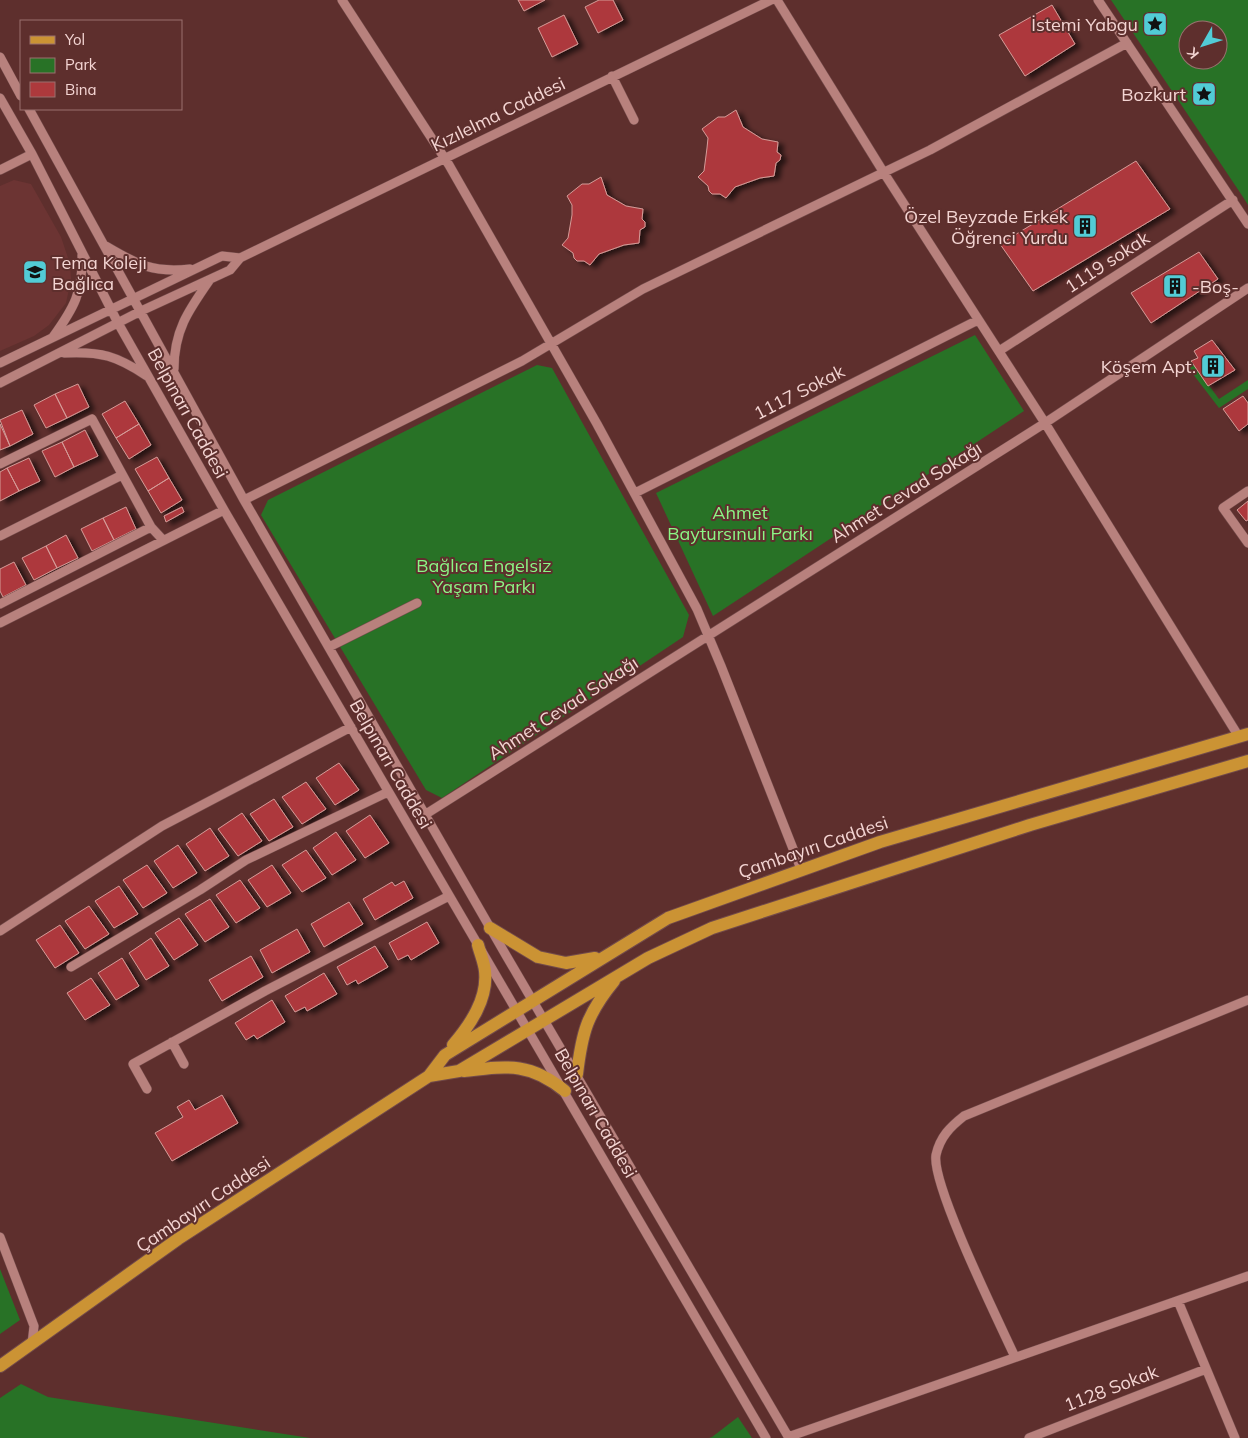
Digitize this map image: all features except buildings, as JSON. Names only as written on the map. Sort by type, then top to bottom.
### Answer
[{"type":"main road","name":"Çambayırı Caddesi","points":[[0,1366],[178,1239],[429,1076],[444,1055],[668,918],[880,842],[1243,735]]},
{"type":"main road","name":"Çambayırı Caddesi","points":[[429,1076],[459,1071],[544,1019],[676,944],[737,919],[1030,825],[1248,761]]},
{"type":"main road","points":[[490,928],[538,957],[566,963],[602,957]]},
{"type":"main road","points":[[444,1055],[463,1034],[484,993],[485,971],[478,945]]},
{"type":"main road","points":[[577,1074],[581,1042],[589,1017],[618,976]]},
{"type":"main road","points":[[459,1071],[495,1067],[536,1071],[549,1078],[565,1091]]},
{"type":"street","points":[[342,0],[444,158],[635,494],[708,634],[801,869]]},
{"type":"street","name":"Kızılelma Caddesi","points":[[0,383],[141,311],[230,270],[240,258],[771,0]]},
{"type":"street","points":[[777,0],[884,173],[1243,735]]},
{"type":"street","points":[[1098,0],[1248,224]]},
{"type":"street","points":[[244,500],[522,361],[549,343],[643,289],[930,150],[1127,44]]},
{"type":"street","points":[[0,57],[20,94]]},
{"type":"street","points":[[612,76],[634,120]]},
{"type":"street","name":"Belpınarı Caddesi","points":[[0,98],[32,154],[118,323],[224,510],[766,1438]]},
{"type":"street","name":"Belpınarı Caddesi","points":[[30,110],[244,500],[490,928],[789,1437]]},
{"type":"street","points":[[0,170],[32,154]]},
{"type":"street","name":"1119 sokak","points":[[999,352],[1233,200]]},
{"type":"street","points":[[105,246],[131,261],[148,267],[166,271],[198,268]]},
{"type":"street","points":[[53,337],[71,312],[78,297],[83,274],[82,252]]},
{"type":"street","name":"Kızılelma Caddesi","points":[[0,362],[222,256],[240,258]]},
{"type":"street","points":[[174,371],[176,339],[186,315],[209,280]]},
{"type":"street","name":"Ahmet Cevad Sokağı","points":[[426,814],[708,634],[1045,423],[1248,288]]},
{"type":"street","name":"1117 Sokak","points":[[635,494],[978,320]]},
{"type":"street","points":[[59,354],[84,352],[105,354],[132,366],[149,378]]},
{"type":"street","points":[[0,464],[92,420],[151,527],[163,540]]},
{"type":"street","points":[[0,536],[122,475]]},
{"type":"street","points":[[1248,491],[1223,508],[1248,543]]},
{"type":"street","points":[[0,622],[224,510]]},
{"type":"street","points":[[0,604],[151,527]]},
{"type":"street","points":[[329,647],[417,603]]},
{"type":"street","points":[[0,931],[162,826],[350,728]]},
{"type":"street","points":[[71,967],[200,890],[246,860],[388,792]]},
{"type":"street","points":[[147,1089],[133,1064],[274,986],[449,896]]},
{"type":"street","points":[[1014,1357],[952,1215],[937,1174],[936,1157],[942,1138],[964,1116],[1248,1000]]},
{"type":"street","points":[[172,1042],[184,1064]]},
{"type":"street","points":[[0,1237],[34,1326],[32,1344]]},
{"type":"street","points":[[789,1437],[1248,1276]]},
{"type":"street","points":[[1178,1301],[1234,1438]]},
{"type":"street","name":"1128 Sokak","points":[[1028,1438],[1206,1369]]},
{"type":"shaded area","name":"Tema Koleji Bağlıca","points":[[14,180],[31,184],[61,237],[70,264],[71,280],[66,303],[49,325],[34,336],[0,351],[0,186]]},
{"type":"green space","points":[[1111,0],[1248,0],[1248,205]]},
{"type":"green space","name":"Ahmet Baytursınulı Parkı","points":[[975,335],[1024,411],[713,616],[656,493]]},
{"type":"green space","points":[[1191,361],[1219,399],[1248,380],[1248,389],[1219,408],[1186,365]]},
{"type":"green space","name":"Bağlıca Engelsiz Yaşam Parkı","points":[[537,365],[552,368],[689,615],[683,637],[442,798],[426,790],[261,515],[268,500]]},
{"type":"green space","points":[[0,1269],[20,1320],[0,1334]]},
{"type":"green space","points":[[21,1384],[48,1397],[310,1438],[0,1438],[0,1398]]},
{"type":"green space","points":[[738,1417],[752,1438],[709,1438],[712,1437]]},
{"type":"place","name":"İstemi Yabgu","points":[[1155,24]]},
{"type":"place","name":"Bozkurt","points":[[1204,94]]},
{"type":"place","name":"Özel Beyzade Erkek Öğrenci Yurdu","points":[[1085,226]]},
{"type":"place","name":"Tema Koleji Bağlıca","points":[[35,272]]},
{"type":"place","name":"-Boş-","points":[[1175,286]]},
{"type":"place","name":"Köşem Apt.","points":[[1213,366]]}]
